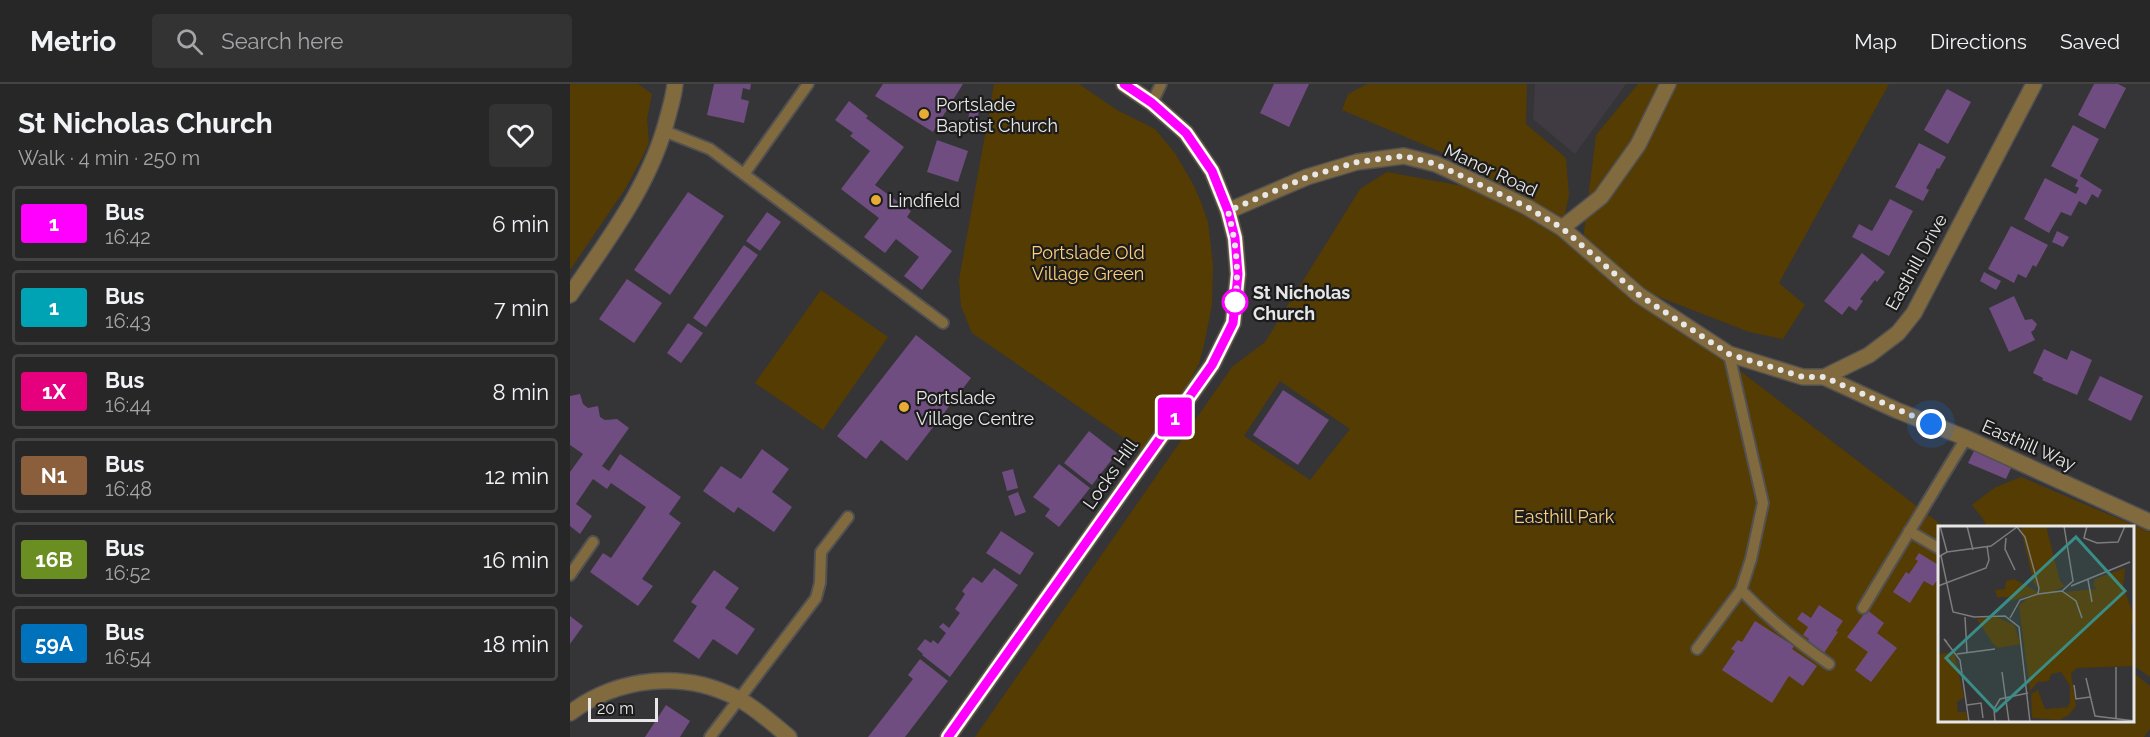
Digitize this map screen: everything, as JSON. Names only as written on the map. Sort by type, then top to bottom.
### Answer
[{"type":"street","points":[[570,295],[633,202],[656,156],[675,84]]},
{"type":"street","name":"Locks Hill","points":[[948,737],[1212,365],[1233,323],[1238,274],[1235,238],[1228,211],[1212,171],[1186,133],[1152,103],[1124,84]]},
{"type":"street","points":[[1668,84],[1638,145],[1601,197],[1562,228],[1639,295],[1729,354],[1803,377],[1824,377]]},
{"type":"street","name":"Easthill Drive","points":[[1824,377],[1869,355],[1898,333],[1914,314],[2034,84]]},
{"type":"street","name":"Manor Road","points":[[1228,211],[1307,177],[1357,162],[1404,156],[1436,164],[1527,207],[1562,228]]},
{"type":"street","name":"Easthill Way","points":[[1824,377],[1896,410],[1966,438],[2150,522]]},
{"type":"street","points":[[570,713],[613,689],[645,682],[690,683],[708,687],[738,699],[789,737]]},
{"type":"lane","points":[[744,174],[808,84]]},
{"type":"lane","points":[[1152,103],[1161,84]]},
{"type":"lane","points":[[664,131],[710,150],[943,323]]},
{"type":"lane","points":[[1697,650],[1741,590],[1751,559],[1762,503],[1729,354]]},
{"type":"lane","points":[[1863,608],[1966,438]]},
{"type":"lane","points":[[710,737],[816,598],[820,583],[821,552],[848,517]]},
{"type":"lane","points":[[1909,531],[1938,548]]},
{"type":"lane","points":[[570,574],[593,542]]},
{"type":"lane","points":[[1741,590],[1766,616],[1829,664]]},
{"type":"shaded area","points":[[1535,84],[1626,84],[1575,154],[1533,119]]},
{"type":"green space","points":[[570,84],[638,84],[652,94],[647,119],[649,143],[643,156],[625,189],[570,270]]},
{"type":"green space","name":"Portslade Old Village Green","points":[[994,84],[1079,84],[1117,110],[1155,129],[1175,153],[1201,202],[1208,222],[1213,264],[1212,305],[1204,345],[1199,364],[1185,389],[1141,450],[972,333],[961,306],[959,280]]},
{"type":"green space","name":"Easthill Park","points":[[1367,84],[1527,84],[1526,124],[1566,158],[1569,195],[1560,238],[1674,321],[1680,316],[1706,329],[1718,354],[1943,526],[1938,526],[1938,722],[2135,722],[2135,674],[2150,686],[2150,729],[2144,737],[975,737],[1232,367],[1265,342],[1360,189],[1387,172],[1527,198],[1441,152],[1342,110],[1348,94]],"holes":[[[1280,381],[1350,429],[1310,480],[1244,436]]]},
{"type":"green space","points":[[1638,84],[1889,84],[1779,283],[1805,305],[1783,339],[1749,332],[1626,284],[1582,247],[1596,135]]},
{"type":"green space","points":[[821,290],[888,337],[823,430],[755,383]]},
{"type":"green space","points":[[2021,477],[2150,532],[2150,677],[2135,667],[2135,526],[1985,526],[1985,522],[1972,505],[1994,488]]},
{"type":"building","points":[[714,84],[751,84],[750,90],[743,88],[741,99],[749,101],[744,123],[707,115]]},
{"type":"building","name":"Portslade Baptist Church","points":[[883,84],[963,84],[933,132],[875,96]]},
{"type":"building","points":[[1274,84],[1309,84],[1289,127],[1260,113]]},
{"type":"building","points":[[2094,84],[2118,84],[2126,88],[2105,129],[2078,115]]},
{"type":"building","points":[[1947,89],[1971,102],[1948,144],[1924,130]]},
{"type":"building","name":"Lindfield","points":[[849,101],[868,116],[866,118],[904,147],[875,185],[911,211],[907,217],[952,251],[922,290],[904,276],[919,257],[896,239],[885,253],[864,237],[879,218],[841,189],[870,151],[850,136],[853,133],[835,120]]},
{"type":"building","points":[[971,102],[980,103],[977,122],[968,120]]},
{"type":"building","points":[[2073,125],[2099,139],[2080,176],[2102,190],[2098,198],[2092,194],[2086,205],[2079,201],[2071,216],[2061,212],[2049,233],[2024,219],[2045,178],[2076,194],[2079,188],[2075,186],[2078,180],[2051,166]]},
{"type":"building","points":[[937,140],[968,151],[958,182],[927,172]]},
{"type":"building","points":[[1919,143],[1946,157],[1926,188],[1929,190],[1923,201],[1895,187]]},
{"type":"building","points":[[688,192],[724,216],[670,295],[634,270]]},
{"type":"building","points":[[1890,199],[1913,211],[1889,256],[1852,237],[1859,224],[1872,231]]},
{"type":"building","points":[[767,212],[781,222],[760,251],[746,241]]},
{"type":"building","points":[[2011,226],[2048,245],[2036,267],[2033,265],[2026,278],[2018,274],[2014,283],[1988,269]]},
{"type":"building","points":[[2057,231],[2069,237],[2063,247],[2052,242]]},
{"type":"building","points":[[744,245],[758,255],[706,327],[693,318]]},
{"type":"building","points":[[1862,253],[1885,272],[1877,282],[1875,280],[1860,299],[1863,301],[1856,311],[1849,306],[1842,315],[1824,301]]},
{"type":"building","points":[[1984,272],[2001,281],[1996,290],[1980,281]]},
{"type":"building","points":[[627,279],[662,303],[634,343],[599,319]]},
{"type":"building","points":[[2014,296],[2025,320],[2032,319],[2037,324],[2031,332],[2035,340],[2009,352],[1989,308]]},
{"type":"building","points":[[688,323],[703,333],[681,363],[667,353]]},
{"type":"building","name":"Portslade Village Centre","points":[[916,335],[971,378],[907,461],[881,440],[866,459],[837,436]]},
{"type":"building","points":[[2044,349],[2067,360],[2071,350],[2092,360],[2077,395],[2042,380],[2043,378],[2033,373]]},
{"type":"building","points":[[2100,376],[2143,396],[2131,421],[2088,400]]},
{"type":"building","points":[[1283,390],[1329,420],[1298,465],[1253,435]]},
{"type":"building","points":[[580,394],[583,404],[588,408],[598,406],[600,417],[605,420],[617,419],[629,428],[602,466],[609,471],[620,454],[681,497],[669,514],[681,523],[642,579],[653,586],[638,606],[590,572],[603,553],[611,558],[646,507],[611,483],[607,489],[593,479],[576,504],[592,516],[580,534],[570,526],[570,472],[583,454],[570,445],[570,396]]},
{"type":"building","points":[[1089,431],[1117,453],[1092,485],[1064,463]]},
{"type":"building","points":[[1976,447],[2012,466],[2006,479],[1968,463]]},
{"type":"building","points":[[762,449],[789,469],[772,492],[792,507],[774,532],[738,507],[734,513],[703,491],[721,466],[741,479]]},
{"type":"building","points":[[1059,464],[1090,488],[1059,527],[1045,516],[1050,509],[1033,497]]},
{"type":"building","points":[[1013,469],[1018,488],[1007,491],[1002,472]]},
{"type":"building","points":[[1018,492],[1026,512],[1015,516],[1008,496]]},
{"type":"building","points":[[1001,531],[1034,553],[1020,575],[986,553]]},
{"type":"building","points":[[1919,553],[1938,565],[1938,579],[1933,586],[1924,581],[1910,603],[1893,592],[1906,572],[1909,574],[1918,561],[1915,559]]},
{"type":"building","points":[[994,568],[1018,585],[950,677],[917,649],[925,639],[931,643],[933,640],[938,644],[946,633],[939,627],[943,623],[949,628],[960,613],[955,609],[965,594],[962,591],[973,577],[982,583]]},
{"type":"building","points":[[714,570],[739,588],[725,608],[755,629],[737,655],[713,639],[699,659],[673,641],[697,606],[691,602]]},
{"type":"building","points":[[1819,605],[1843,621],[1824,653],[1807,641],[1809,639],[1803,635],[1808,627],[1797,619],[1802,612],[1811,618]]},
{"type":"building","points":[[1867,610],[1884,623],[1877,633],[1897,648],[1871,682],[1855,670],[1868,652],[1847,637]]},
{"type":"building","points":[[570,616],[583,626],[570,644]]},
{"type":"building","points":[[1755,621],[1794,646],[1792,649],[1817,666],[1803,686],[1789,676],[1772,703],[1722,670],[1735,651],[1731,649],[1738,640],[1742,642]]},
{"type":"building","points":[[920,659],[948,681],[905,737],[868,737],[913,679],[908,675]]},
{"type":"building","points":[[666,705],[690,721],[680,737],[645,737]]},
{"type":"bus line","name":"1","points":[[948,737],[1212,365],[1233,323],[1238,274],[1235,238],[1228,211],[1212,171],[1186,133],[1152,103],[1124,84]]},
{"type":"place","name":"Portslade Baptist Church","points":[[924,114]]},
{"type":"place","name":"Lindfield","points":[[876,200]]},
{"type":"place","name":"St Nicholas Church","points":[[1235,302]]},
{"type":"place","name":"Portslade Village Centre","points":[[904,407]]},
{"type":"route","points":[[1235,302],[1235,306],[1238,274],[1235,238],[1228,211],[1307,177],[1357,162],[1404,156],[1436,164],[1527,207],[1562,228],[1639,295],[1729,354],[1803,377],[1824,377],[1931,424]]}]
